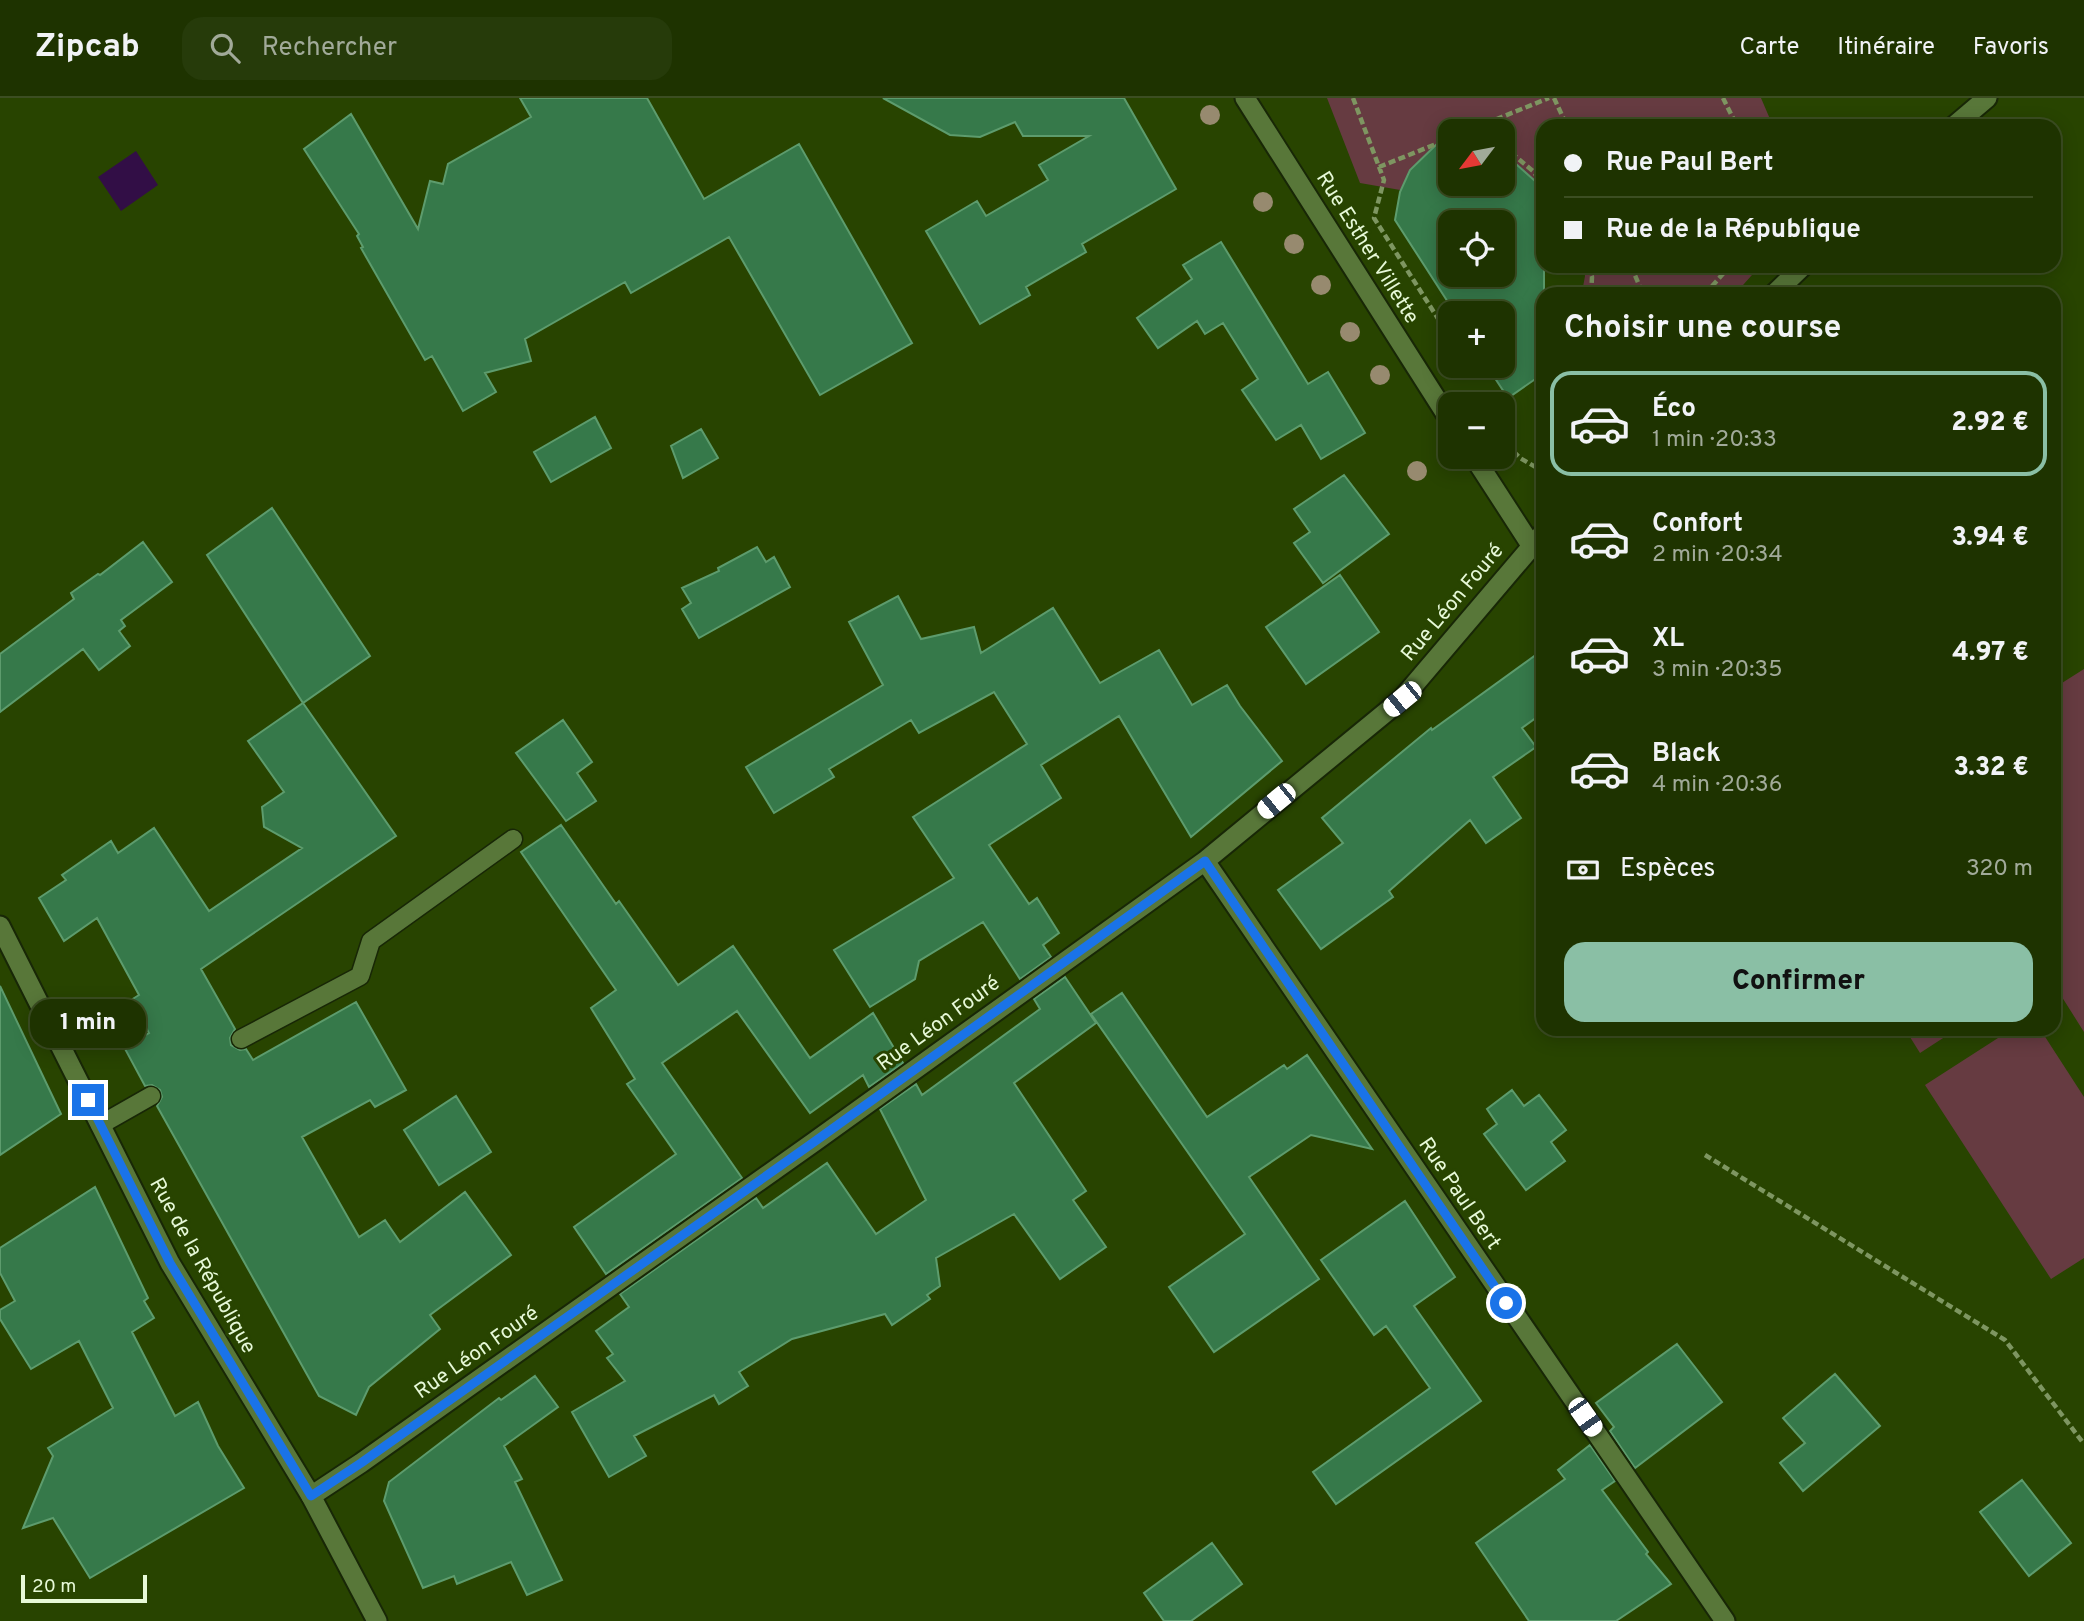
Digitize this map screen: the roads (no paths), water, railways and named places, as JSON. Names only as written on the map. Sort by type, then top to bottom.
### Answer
[{"type":"street","name":"Rue Esther Villette","points":[[1245,98],[1438,402]]},
{"type":"street","points":[[1962,119],[1987,98]]},
{"type":"street","points":[[1781,287],[1796,273]]},
{"type":"street","points":[[1483,469],[1536,537]]},
{"type":"street","name":"Rue Léon Fouré","points":[[311,1496],[792,1158],[1205,861],[1402,699],[1536,539]]},
{"type":"street","name":"Rue Paul Bert","points":[[1205,861],[1726,1621]]},
{"type":"street","name":"Rue de la République","points":[[0,926],[170,1263],[311,1496],[377,1621]]},
{"type":"lane","points":[[241,1039],[360,976],[371,941],[513,839]]},
{"type":"lane","points":[[100,1125],[151,1096]]}]
